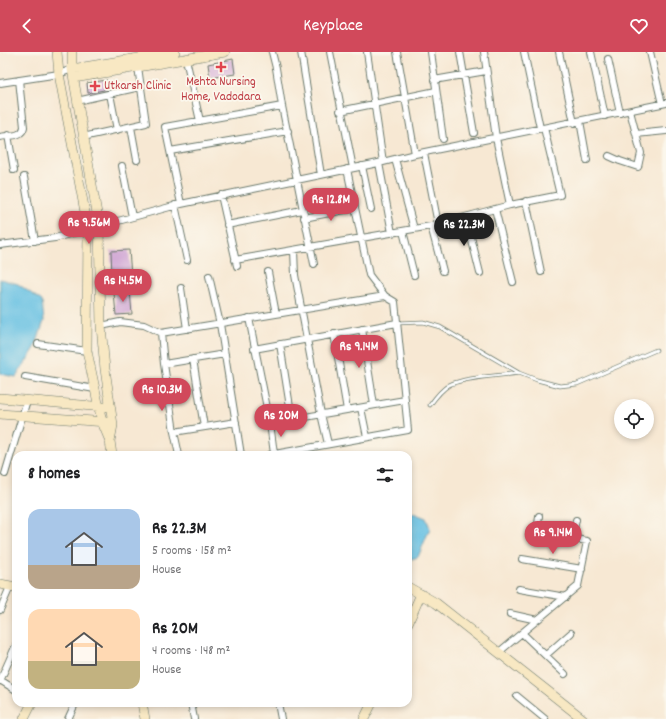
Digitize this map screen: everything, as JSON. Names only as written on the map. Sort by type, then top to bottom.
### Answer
[{"type":"main road","points":[[57,52],[59,74],[88,228],[87,351],[102,422],[110,441],[111,451]]},
{"type":"main road","points":[[72,52],[77,101],[99,225],[101,326],[105,369],[113,423],[110,441]]},
{"type":"main road","points":[[73,73],[175,52]]},
{"type":"main road","points":[[73,73],[138,67],[190,56],[225,52]]},
{"type":"main road","points":[[0,398],[111,407]]},
{"type":"main road","points":[[0,414],[113,423]]},
{"type":"main road","points":[[0,584],[12,587]]},
{"type":"main road","points":[[412,589],[436,603],[583,719]]},
{"type":"main road","points":[[412,615],[421,594]]},
{"type":"main road","points":[[24,719],[30,707]]},
{"type":"main road","points":[[143,707],[145,719]]},
{"type":"main road","points":[[364,719],[370,707]]},
{"type":"street","points":[[272,52],[302,210],[314,264]]},
{"type":"street","points":[[301,52],[321,175]]},
{"type":"street","points":[[292,451],[408,430],[394,302],[385,296],[369,275],[355,208],[350,169],[330,52]]},
{"type":"street","points":[[367,52],[392,233]]},
{"type":"street","points":[[398,52],[415,154]]},
{"type":"street","points":[[431,52],[443,139]]},
{"type":"street","points":[[460,52],[474,133]]},
{"type":"street","points":[[484,52],[496,138],[510,205]]},
{"type":"street","points":[[221,195],[236,263],[294,250],[431,226],[526,201],[560,195],[542,128],[527,52]]},
{"type":"street","points":[[559,52],[587,160]]},
{"type":"street","points":[[591,52],[605,116]]},
{"type":"street","points":[[0,245],[55,238],[178,204],[350,169],[415,154],[664,104],[650,52]]},
{"type":"street","points":[[190,56],[200,121]]},
{"type":"street","points":[[608,59],[620,113]]},
{"type":"street","points":[[84,137],[146,124],[138,67]]},
{"type":"street","points":[[434,80],[486,71]]},
{"type":"street","points":[[0,83],[73,73]]},
{"type":"street","points":[[0,137],[21,134],[24,128],[19,80]]},
{"type":"street","points":[[77,101],[140,87]]},
{"type":"street","points":[[340,111],[436,91]]},
{"type":"street","points":[[110,94],[117,130]]},
{"type":"street","points":[[187,260],[165,127],[282,106]]},
{"type":"street","points":[[609,156],[638,166],[641,153],[630,111]]},
{"type":"street","points":[[131,127],[137,160]]},
{"type":"street","points":[[170,151],[288,131]]},
{"type":"street","points":[[636,134],[666,131]]},
{"type":"street","points":[[8,136],[14,170]]},
{"type":"street","points":[[424,153],[438,224]]},
{"type":"street","points":[[395,159],[414,229]]},
{"type":"street","points":[[122,166],[132,217]]},
{"type":"street","points":[[362,166],[371,209]]},
{"type":"street","points":[[24,177],[35,241]]},
{"type":"street","points":[[526,201],[541,272]]},
{"type":"street","points":[[304,218],[355,208]]},
{"type":"street","points":[[495,209],[513,282]]},
{"type":"street","points":[[227,225],[302,210]]},
{"type":"street","points":[[466,217],[480,273]]},
{"type":"street","points":[[431,226],[443,271]]},
{"type":"street","points":[[403,231],[414,275]]},
{"type":"street","points":[[294,250],[295,276],[328,444]]},
{"type":"street","points":[[268,272],[276,314]]},
{"type":"street","points":[[209,276],[220,324],[240,451]]},
{"type":"street","points":[[181,288],[187,329]]},
{"type":"street","points":[[101,326],[120,322],[144,325],[161,333],[385,296]]},
{"type":"street","points":[[249,318],[270,423],[271,451]]},
{"type":"street","points":[[254,349],[397,323]]},
{"type":"street","points":[[362,329],[374,405]]},
{"type":"street","points":[[161,333],[164,364],[178,451]]},
{"type":"street","points":[[334,334],[347,410]]},
{"type":"street","points":[[38,344],[87,351]]},
{"type":"street","points":[[280,344],[292,419]]},
{"type":"street","points":[[164,364],[225,354]]},
{"type":"street","points":[[193,359],[204,427]]},
{"type":"street","points":[[25,377],[95,389]]},
{"type":"street","points":[[12,451],[27,400]]},
{"type":"street","points":[[270,423],[404,400]]},
{"type":"street","points":[[361,408],[366,437]]},
{"type":"street","points":[[174,432],[236,422]]},
{"type":"street","points":[[6,474],[12,452]]},
{"type":"street","points":[[499,652],[578,586],[587,541],[537,532],[539,516]]},
{"type":"street","points":[[572,538],[576,520]]},
{"type":"street","points":[[522,559],[582,569]]},
{"type":"street","points":[[0,610],[12,589]]},
{"type":"street","points":[[520,589],[566,597]]},
{"type":"street","points":[[510,614],[537,620]]},
{"type":"street","points":[[522,633],[565,674]]},
{"type":"street","points":[[546,655],[571,633]]},
{"type":"street","points":[[12,654],[0,680],[12,688]]},
{"type":"street","points":[[517,696],[544,719]]},
{"type":"street","points":[[68,719],[74,707]]},
{"type":"street","points":[[192,707],[194,719]]},
{"type":"street","points":[[279,707],[281,719]]},
{"type":"lane","points":[[397,323],[422,322],[440,327],[519,373],[537,380],[560,386],[577,384],[656,350]]},
{"type":"lane","points":[[430,405],[440,392],[460,381],[519,373]]},
{"type":"water","points":[[0,279],[18,284],[42,301],[44,321],[35,348],[16,377],[0,374]]},
{"type":"water","points":[[412,513],[426,518],[430,528],[418,557],[412,559]]},
{"type":"building","points":[[233,59],[235,74],[210,78],[208,64]]},
{"type":"building","points":[[107,80],[109,89],[88,93],[87,83]]},
{"type":"building","points":[[129,250],[131,275],[112,276],[111,251]]},
{"type":"building","points":[[130,291],[132,314],[116,315],[114,293]]},
{"type":"place","name":"Mehta Nursing Home, Vadodara","points":[[221,67]]},
{"type":"place","name":"Utkarsh Clinic","points":[[95,86]]}]
